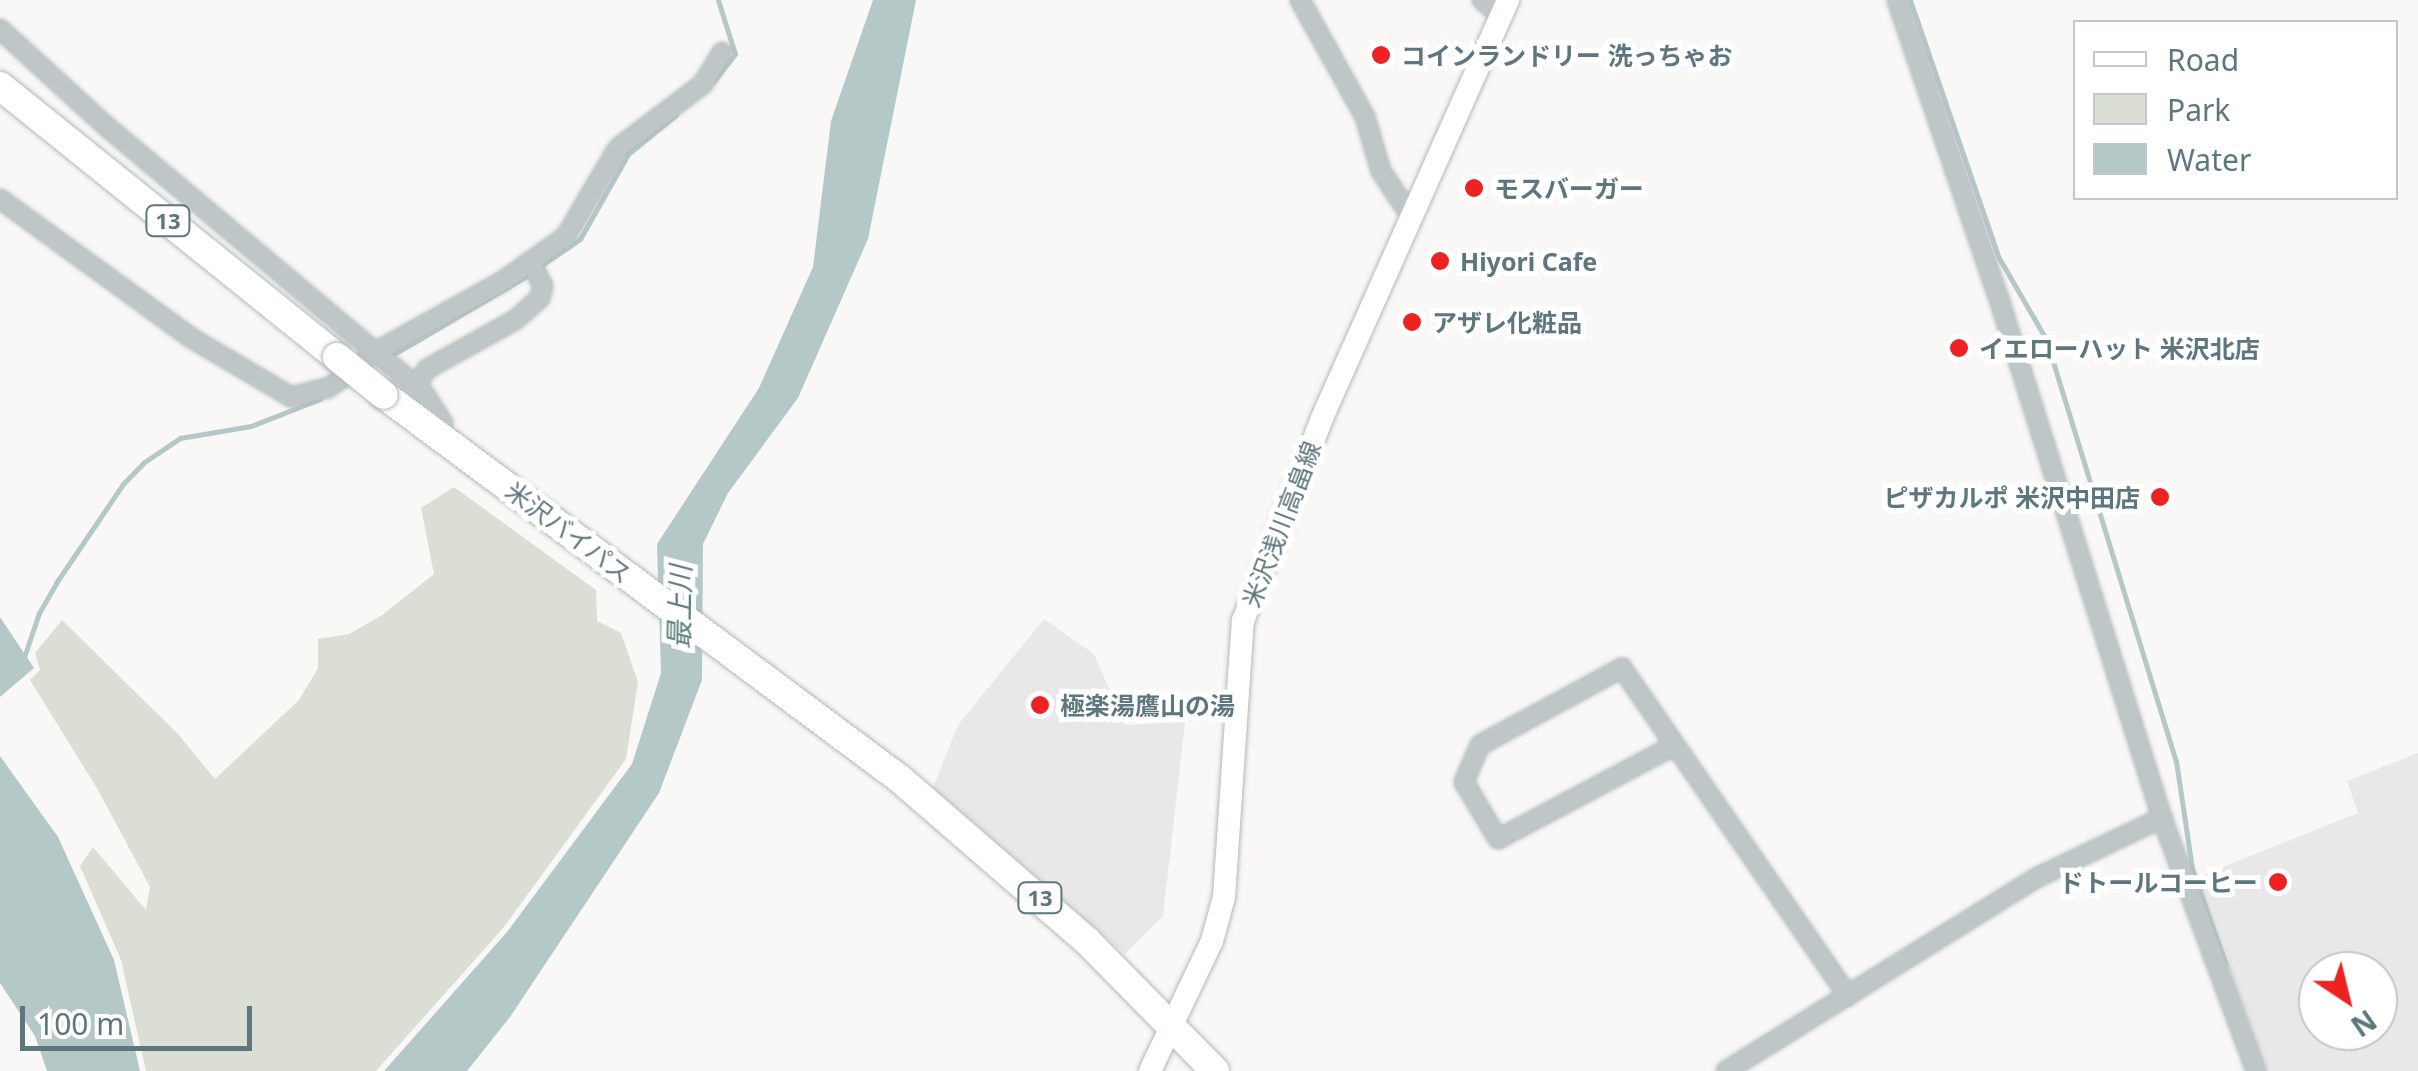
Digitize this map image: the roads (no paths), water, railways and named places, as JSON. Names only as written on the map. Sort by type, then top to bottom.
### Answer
[{"type":"highway","name":"米沢バイパス","points":[[0,86],[359,361],[402,388],[444,438],[900,779],[1073,928],[1215,1071]]},
{"type":"main road","name":"米沢浅川高畠線","points":[[1150,1071],[1212,941],[1228,879],[1244,621],[1322,418],[1504,8]]},
{"type":"street","points":[[1300,0],[1365,117],[1381,171],[1410,215]]},
{"type":"street","points":[[1482,0],[1504,8]]},
{"type":"street","points":[[1897,0],[2005,317],[2162,818],[2256,1071]]},
{"type":"street","points":[[2,37],[106,126],[359,361],[402,388],[426,368],[515,320],[540,298],[536,269]]},
{"type":"street","points":[[0,198],[193,339],[291,398],[328,388],[359,361],[536,269],[574,228],[618,148],[704,84],[722,52]]},
{"type":"street","points":[[1675,745],[1498,839],[1464,782],[1480,745],[1622,668],[1848,996]]},
{"type":"street","points":[[1726,1071],[2036,878],[2162,818]]},
{"type":"water","name":"最上川","points":[[873,0],[916,0],[868,239],[798,398],[728,493],[703,544],[702,680],[659,793],[510,1017],[467,1071],[384,1071],[507,932],[632,764],[661,673],[657,544],[759,388],[813,267],[831,121]]},
{"type":"water","points":[[0,617],[34,668],[0,697]]},
{"type":"water","points":[[0,756],[58,837],[114,960],[140,1071],[47,1071],[35,1036],[0,983]]},
{"type":"waterway","points":[[714,81],[735,54],[718,0]]},
{"type":"waterway","points":[[1910,0],[1999,258],[2046,339],[2176,761],[2192,868],[2225,963]]},
{"type":"waterway","points":[[539,267],[580,239],[628,154],[676,115]]},
{"type":"waterway","points":[[389,357],[530,274]]},
{"type":"waterway","points":[[23,660],[39,613],[56,583],[123,484],[143,463],[180,438],[251,426],[320,399]]},
{"type":"place","name":"コインランドリー 洗っちゃお","points":[[1381,55]]},
{"type":"place","name":"モスバーガー","points":[[1474,188]]},
{"type":"place","name":"Hiyori Cafe","points":[[1440,261]]},
{"type":"place","name":"アザレ化粧品","points":[[1412,322]]},
{"type":"place","name":"イエローハット 米沢北店","points":[[1959,348]]},
{"type":"place","name":"ピザカルポ 米沢中田店","points":[[2160,497]]},
{"type":"place","name":"極楽湯鷹山の湯","points":[[1040,705]]},
{"type":"place","name":"ドトールコーヒー","points":[[2278,882]]}]
